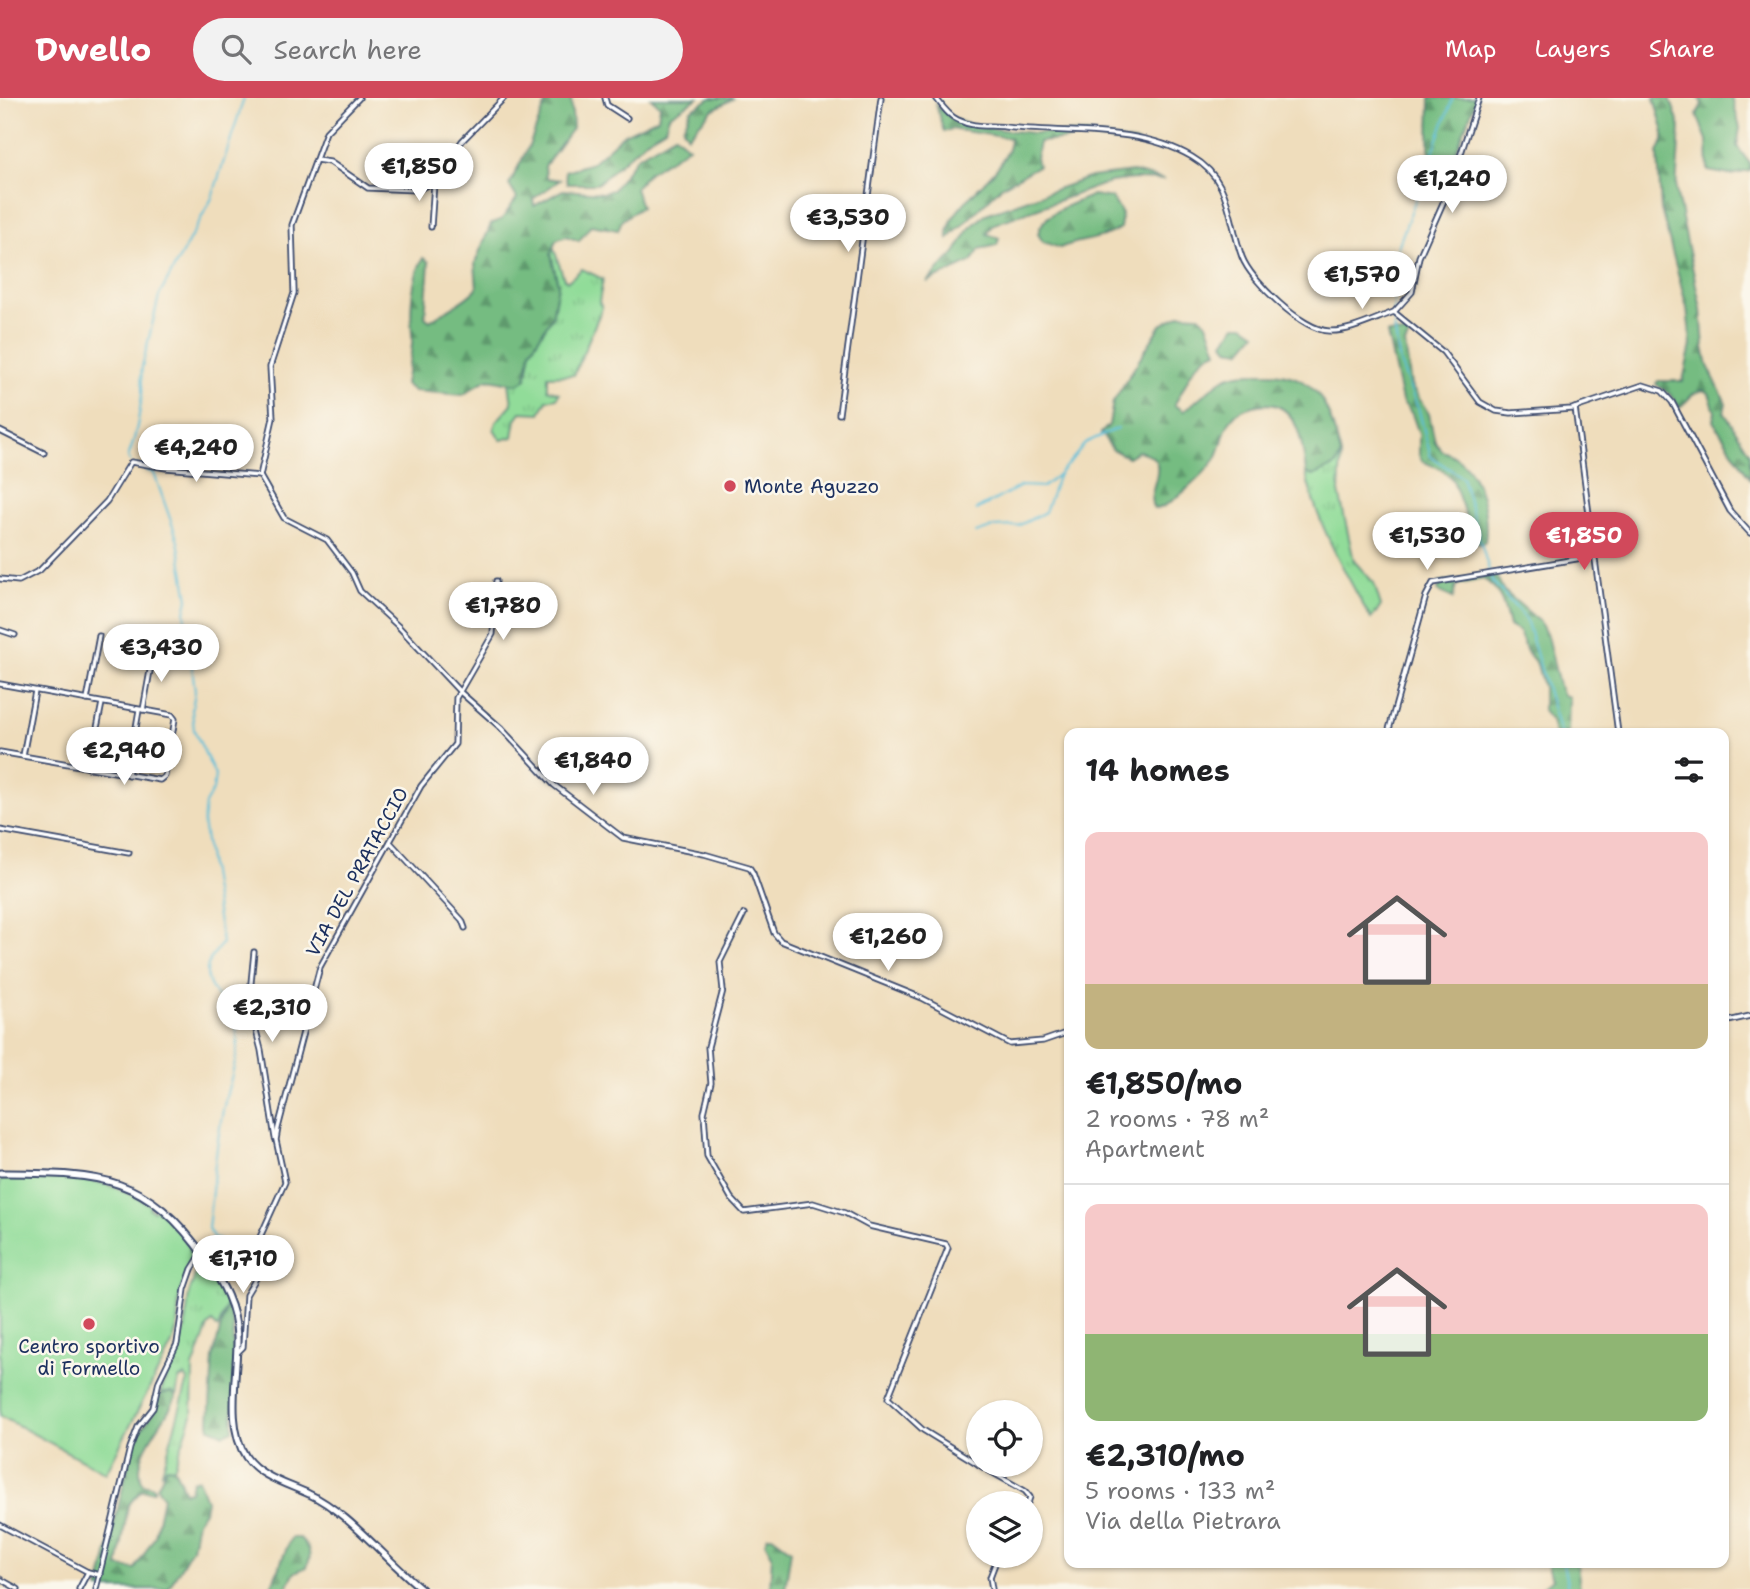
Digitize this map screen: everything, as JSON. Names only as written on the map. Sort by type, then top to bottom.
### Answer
[{"type":"street","points":[[359,98],[330,126],[291,229],[294,289],[270,363],[273,418],[260,476],[281,514],[327,540],[352,573],[359,591],[398,626],[552,783],[616,834],[633,841],[704,854],[750,868],[773,931],[781,941],[922,998],[1008,1043],[1024,1045],[1064,1033]]},
{"type":"street","points":[[431,228],[435,181],[462,141],[503,98]]},
{"type":"street","points":[[605,98],[607,106],[627,118]]},
{"type":"street","points":[[839,414],[881,98]]},
{"type":"street","points":[[936,98],[956,119],[975,126],[1038,131],[1090,130],[1180,150],[1201,162],[1219,181],[1226,194],[1246,265],[1263,287],[1285,306],[1315,327],[1328,331],[1356,326],[1394,312],[1412,292],[1419,257],[1448,193],[1479,98]]},
{"type":"street","points":[[316,160],[328,160],[371,189],[412,191],[435,181]]},
{"type":"street","points":[[1394,312],[1443,352],[1487,408],[1508,413],[1575,408],[1640,386],[1662,391],[1672,402],[1730,511],[1750,533]]},
{"type":"street","points":[[1575,408],[1617,728]]},
{"type":"street","points":[[0,431],[44,453]]},
{"type":"street","points":[[0,579],[21,581],[40,570],[107,501],[128,466],[135,461],[166,468],[260,476]]},
{"type":"street","points":[[1389,728],[1426,596],[1433,583],[1594,556]]},
{"type":"street","points":[[459,691],[492,636],[496,581]]},
{"type":"street","points":[[0,630],[15,635]]},
{"type":"street","points":[[87,700],[99,636]]},
{"type":"street","points":[[128,775],[153,654]]},
{"type":"street","points":[[0,684],[175,718],[165,776],[157,781],[0,752]]},
{"type":"street","points":[[23,756],[35,691]]},
{"type":"street","name":"VIA DEL PRATACCIO","points":[[237,1352],[242,1352],[243,1347],[246,1295],[259,1270],[260,1237],[285,1182],[276,1140],[320,967],[430,772],[454,744],[454,709],[459,691]]},
{"type":"street","points":[[89,768],[102,703]]},
{"type":"street","points":[[0,830],[129,853]]},
{"type":"street","points":[[390,842],[463,921],[465,928]]},
{"type":"street","points":[[744,914],[720,962],[723,990],[708,1047],[711,1083],[705,1110],[707,1156],[731,1198],[744,1212],[813,1203],[845,1213],[869,1226],[947,1245],[888,1398],[922,1430],[966,1457]]},
{"type":"street","points":[[254,953],[249,1003],[261,1050],[276,1140]]},
{"type":"street","points":[[1729,1021],[1750,1016]]},
{"type":"street","points":[[0,1173],[70,1173],[118,1183],[155,1203],[181,1227],[202,1253],[230,1299],[237,1352],[237,1429],[248,1459],[272,1478],[319,1500],[422,1589]]},
{"type":"street","points":[[96,1589],[133,1438],[153,1408],[159,1381],[177,1344],[185,1289],[192,1269],[202,1253]]},
{"type":"street","points":[[1000,1477],[1025,1491]]},
{"type":"street","points":[[0,1525],[88,1572],[100,1575]]},
{"type":"street","points":[[992,1589],[990,1577],[993,1568]]},
{"type":"street","points":[[79,1589],[88,1572]]},
{"type":"street","points":[[0,1579],[19,1589]]},
{"type":"green space","points":[[548,98],[571,98],[573,127],[545,166],[546,178],[560,180],[533,199],[534,206],[563,190],[602,193],[613,190],[637,157],[675,135],[689,147],[648,173],[635,188],[641,207],[622,220],[618,230],[591,225],[579,241],[566,236],[556,240],[551,254],[558,285],[552,317],[531,350],[526,379],[518,384],[489,379],[463,395],[414,391],[405,384],[412,346],[412,295],[423,258],[429,262],[425,317],[430,321],[461,302],[477,288],[475,263],[491,224],[502,219],[517,198],[509,185],[529,146]]},
{"type":"green space","points":[[651,98],[698,98],[669,116],[665,128],[649,138],[597,184],[567,184],[565,171],[592,163],[624,134],[658,118],[660,106]]},
{"type":"green space","points":[[711,98],[734,98],[712,110],[688,136],[683,128],[691,110]]},
{"type":"green space","points":[[1430,98],[1477,98],[1446,177],[1434,167],[1429,148]]},
{"type":"green space","points":[[1654,98],[1670,98],[1680,127],[1676,190],[1701,309],[1704,347],[1708,366],[1726,403],[1724,412],[1750,453],[1750,478],[1713,421],[1715,412],[1709,393],[1703,390],[1693,394],[1680,408],[1670,394],[1656,384],[1658,381],[1683,381],[1691,345],[1687,308],[1661,209],[1658,153],[1663,141],[1663,129]]},
{"type":"green space","points":[[1699,98],[1732,98],[1740,128],[1737,146],[1750,164],[1750,171],[1730,175],[1708,171],[1707,140],[1697,115],[1702,104]]},
{"type":"green space","points":[[936,105],[951,118],[975,127],[1033,133],[1087,133],[1138,143],[1136,146],[1089,137],[1039,142],[1036,158],[1038,166],[1001,187],[948,239],[956,213],[1000,165],[1010,138],[951,129],[944,132]]},
{"type":"green space","points":[[1133,172],[1164,180],[1110,182],[994,224],[987,234],[999,238],[997,245],[980,249],[971,262],[927,282],[955,253],[970,228],[986,214],[1091,177]]},
{"type":"green space","points":[[1093,195],[1112,198],[1122,214],[1120,228],[1106,235],[1060,248],[1043,242],[1038,234],[1046,219],[1060,209]]},
{"type":"green space","points":[[553,246],[564,279],[568,281],[582,269],[603,279],[599,302],[602,308],[574,375],[548,376],[548,389],[559,393],[557,398],[547,400],[540,413],[521,412],[516,419],[513,437],[501,440],[494,429],[496,422],[512,404],[509,383],[518,384],[526,379],[531,350],[552,317],[558,285],[551,254]]},
{"type":"green space","points":[[1181,314],[1198,315],[1207,323],[1217,351],[1195,366],[1174,405],[1184,411],[1222,380],[1237,374],[1284,374],[1298,379],[1310,386],[1319,396],[1332,423],[1341,455],[1335,466],[1313,476],[1306,473],[1300,437],[1290,416],[1282,408],[1271,404],[1255,406],[1239,412],[1230,421],[1218,455],[1203,473],[1177,497],[1154,509],[1152,493],[1156,461],[1150,455],[1138,451],[1128,457],[1113,450],[1101,433],[1109,425],[1113,402],[1161,325]]},
{"type":"green space","points":[[1236,325],[1244,325],[1256,333],[1241,351],[1228,349],[1224,342]]},
{"type":"green space","points":[[1387,333],[1410,334],[1405,344],[1411,386],[1429,414],[1435,442],[1442,451],[1464,465],[1472,475],[1483,501],[1485,542],[1479,544],[1472,535],[1453,480],[1443,470],[1422,461],[1419,455],[1419,434],[1412,414],[1402,401]]},
{"type":"green space","points":[[1341,455],[1339,492],[1354,561],[1374,583],[1381,606],[1371,619],[1324,529],[1306,473],[1313,476],[1335,466]]},
{"type":"green space","points":[[1496,575],[1503,590],[1540,622],[1547,636],[1560,689],[1563,695],[1569,697],[1568,728],[1553,728],[1543,711],[1543,687],[1537,664],[1527,652],[1519,632],[1509,626],[1504,606],[1494,588],[1483,579],[1456,585],[1453,598],[1438,591],[1440,582]]},
{"type":"green space","name":"Centro sportivo di Formello","points":[[60,1177],[85,1179],[108,1185],[140,1199],[150,1205],[149,1209],[154,1211],[158,1208],[181,1233],[190,1248],[190,1261],[179,1298],[177,1328],[172,1344],[106,1473],[0,1416],[0,1180]]},
{"type":"green space","points":[[200,1261],[204,1261],[227,1303],[218,1328],[212,1322],[208,1326],[193,1368],[192,1415],[174,1468],[167,1467],[162,1472],[188,1380],[185,1376],[179,1379],[176,1397],[172,1392],[160,1394],[185,1330],[189,1293]]},
{"type":"green space","points":[[227,1303],[233,1326],[233,1430],[224,1434],[210,1428],[209,1423],[213,1357]]},
{"type":"green space","points":[[172,1392],[176,1397],[150,1439],[141,1462],[143,1484],[154,1487],[154,1491],[141,1491],[128,1505],[118,1567],[135,1569],[155,1536],[163,1497],[157,1487],[167,1467],[174,1468],[185,1492],[190,1491],[192,1481],[198,1479],[206,1500],[204,1511],[197,1521],[192,1548],[168,1589],[99,1589],[134,1440],[154,1412],[160,1394]]},
{"type":"green space","points":[[768,1536],[791,1550],[785,1589],[770,1589],[772,1555],[765,1542]]},
{"type":"green space","points":[[291,1538],[300,1538],[307,1548],[310,1558],[307,1567],[295,1572],[285,1589],[270,1589]]},
{"type":"green space","points":[[1549,1568],[1578,1568],[1580,1589],[1540,1589],[1552,1579]]},
{"type":"waterway","points":[[130,461],[128,457],[142,395],[142,367],[159,296],[212,198],[244,98]]},
{"type":"waterway","points":[[1453,98],[1394,258],[1394,326],[1400,363],[1419,411],[1431,457],[1462,477],[1492,581],[1526,619],[1559,728]]},
{"type":"waterway","points":[[976,533],[994,527],[1018,526],[1045,512],[1059,474],[1085,443],[1118,428]]},
{"type":"waterway","points":[[135,465],[154,473],[178,541],[188,599],[185,612],[195,691],[192,710],[194,730],[215,775],[213,790],[205,804],[203,822],[222,943],[210,960],[207,970],[211,988],[234,1023],[238,1042],[218,1136],[208,1228],[213,1237],[233,1246]]},
{"type":"waterway","points":[[976,510],[1021,486],[1043,487],[1058,475]]},
{"type":"waterway","points":[[1564,1568],[1568,1589]]},
{"type":"place","name":"Monte Aguzzo","points":[[730,486]]},
{"type":"place","name":"Centro sportivo di Formello","points":[[89,1324]]}]
